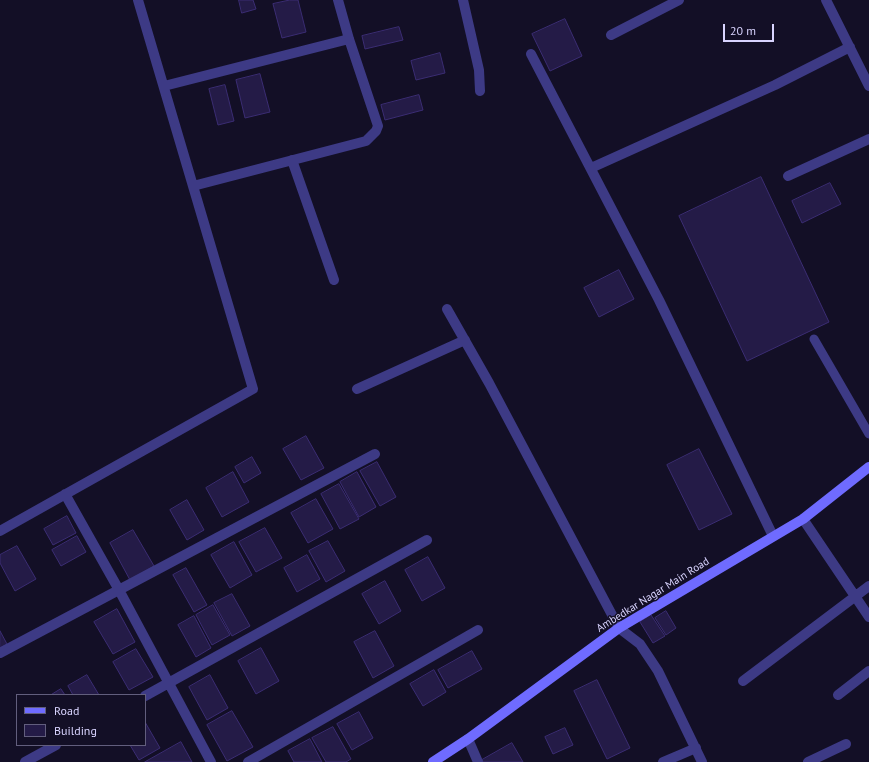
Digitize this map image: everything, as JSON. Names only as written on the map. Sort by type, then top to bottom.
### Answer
[{"type":"street","points":[[0,530],[253,389],[138,0]]},
{"type":"street","points":[[193,186],[366,141],[376,131],[378,126],[349,39],[338,0]]},
{"type":"street","points":[[463,0],[476,53],[479,70],[480,91]]},
{"type":"street","points":[[611,35],[679,0]]},
{"type":"street","points":[[826,0],[869,86]]},
{"type":"street","points":[[164,86],[349,39]]},
{"type":"street","points":[[591,168],[775,85],[850,47]]},
{"type":"street","points":[[531,54],[659,300],[773,536]]},
{"type":"street","points":[[788,176],[869,139]]},
{"type":"street","points":[[292,160],[334,280]]},
{"type":"street","points":[[447,309],[619,628],[640,644],[658,672],[702,762]]},
{"type":"street","points":[[357,389],[465,340]]},
{"type":"street","points":[[0,653],[375,454]]},
{"type":"street","name":"Ambedkar Nagar Main Road","points":[[433,762],[468,739],[619,628],[803,519],[869,466]]},
{"type":"street","points":[[66,494],[211,762]]},
{"type":"street","points":[[803,519],[869,616]]},
{"type":"street","points":[[146,695],[427,540]]},
{"type":"street","points":[[743,681],[869,586]]},
{"type":"street","points":[[248,762],[478,630]]},
{"type":"street","points":[[838,695],[869,672]]},
{"type":"street","points":[[468,739],[478,762]]},
{"type":"street","points":[[808,762],[846,744]]},
{"type":"street","points":[[25,762],[54,746]]},
{"type":"street","points":[[663,762],[696,748]]},
{"type":"lane","points":[[814,339],[869,434]]},
{"type":"building","points":[[239,0],[253,0],[256,9],[242,13]]},
{"type":"building","points":[[290,0],[298,0],[306,32],[282,38],[273,4]]},
{"type":"building","points":[[565,19],[582,56],[550,71],[532,34]]},
{"type":"building","points":[[399,27],[403,40],[365,49],[362,36]]},
{"type":"building","points":[[440,53],[445,73],[416,80],[411,61]]},
{"type":"building","points":[[260,74],[270,112],[245,118],[236,80]]},
{"type":"building","points":[[225,85],[234,121],[218,125],[209,89]]},
{"type":"building","points":[[419,95],[423,110],[385,120],[381,105]]},
{"type":"building","points":[[761,177],[829,322],[747,361],[679,216]]},
{"type":"building","points":[[830,183],[841,204],[802,223],[792,201]]},
{"type":"building","points":[[619,270],[634,299],[599,317],[584,288]]},
{"type":"building","points":[[306,436],[324,468],[301,480],[283,449]]},
{"type":"building","points":[[699,449],[732,514],[699,530],[667,465]]},
{"type":"building","points":[[252,457],[261,473],[244,483],[235,467]]},
{"type":"building","points":[[377,462],[396,497],[380,506],[360,471]]},
{"type":"building","points":[[233,472],[249,502],[222,517],[206,488]]},
{"type":"building","points":[[357,472],[376,507],[359,517],[340,482]]},
{"type":"building","points":[[339,484],[359,519],[340,529],[321,494]]},
{"type":"building","points":[[316,499],[333,529],[308,543],[291,513]]},
{"type":"building","points":[[187,500],[204,530],[187,540],[170,510]]},
{"type":"building","points":[[67,516],[76,533],[53,545],[44,529]]},
{"type":"building","points":[[265,528],[282,558],[256,572],[239,542]]},
{"type":"building","points":[[133,530],[154,566],[130,580],[110,543]]},
{"type":"building","points":[[77,536],[86,552],[61,566],[52,550]]},
{"type":"building","points":[[328,541],[345,571],[326,582],[309,551]]},
{"type":"building","points":[[234,542],[252,575],[230,588],[211,555]]},
{"type":"building","points":[[17,546],[36,579],[15,591],[0,563],[0,555]]},
{"type":"building","points":[[307,555],[320,579],[297,592],[284,568]]},
{"type":"building","points":[[428,557],[445,588],[422,601],[405,570]]},
{"type":"building","points":[[186,568],[207,605],[194,612],[173,575]]},
{"type":"building","points":[[385,581],[401,611],[379,624],[362,594]]},
{"type":"building","points":[[232,594],[250,626],[232,636],[214,603]]},
{"type":"building","points":[[213,605],[230,635],[212,645],[196,615]]},
{"type":"building","points":[[117,609],[135,642],[113,654],[94,622]]},
{"type":"building","points":[[666,611],[676,628],[666,635],[655,618]]},
{"type":"building","points":[[651,615],[665,636],[653,643],[640,622]]},
{"type":"building","points":[[194,616],[211,648],[196,657],[178,625]]},
{"type":"building","points":[[0,631],[7,644],[0,648]]},
{"type":"building","points":[[375,631],[394,666],[373,678],[354,642]]},
{"type":"building","points":[[261,648],[279,681],[256,694],[238,661]]},
{"type":"building","points":[[136,649],[153,677],[129,690],[113,662]]},
{"type":"building","points":[[472,651],[482,669],[448,688],[438,670]]},
{"type":"building","points":[[434,670],[446,692],[423,706],[410,684]]},
{"type":"building","points":[[87,675],[98,694],[72,694],[68,686]]},
{"type":"building","points":[[210,675],[228,708],[207,720],[189,687]]},
{"type":"building","points":[[597,680],[630,748],[607,759],[574,691]]},
{"type":"building","points":[[61,689],[64,694],[53,694]]},
{"type":"building","points":[[232,711],[253,747],[227,761],[207,725]]},
{"type":"building","points":[[359,712],[373,738],[352,750],[337,724]]},
{"type":"building","points":[[146,724],[160,748],[139,760],[131,746],[146,746]]},
{"type":"building","points":[[333,727],[351,759],[346,762],[326,762],[312,738]]},
{"type":"building","points":[[565,728],[573,745],[553,754],[545,737]]},
{"type":"building","points":[[310,739],[322,762],[294,762],[288,751]]},
{"type":"building","points":[[181,742],[192,762],[145,762]]},
{"type":"building","points":[[512,743],[523,762],[483,762],[482,760]]}]
